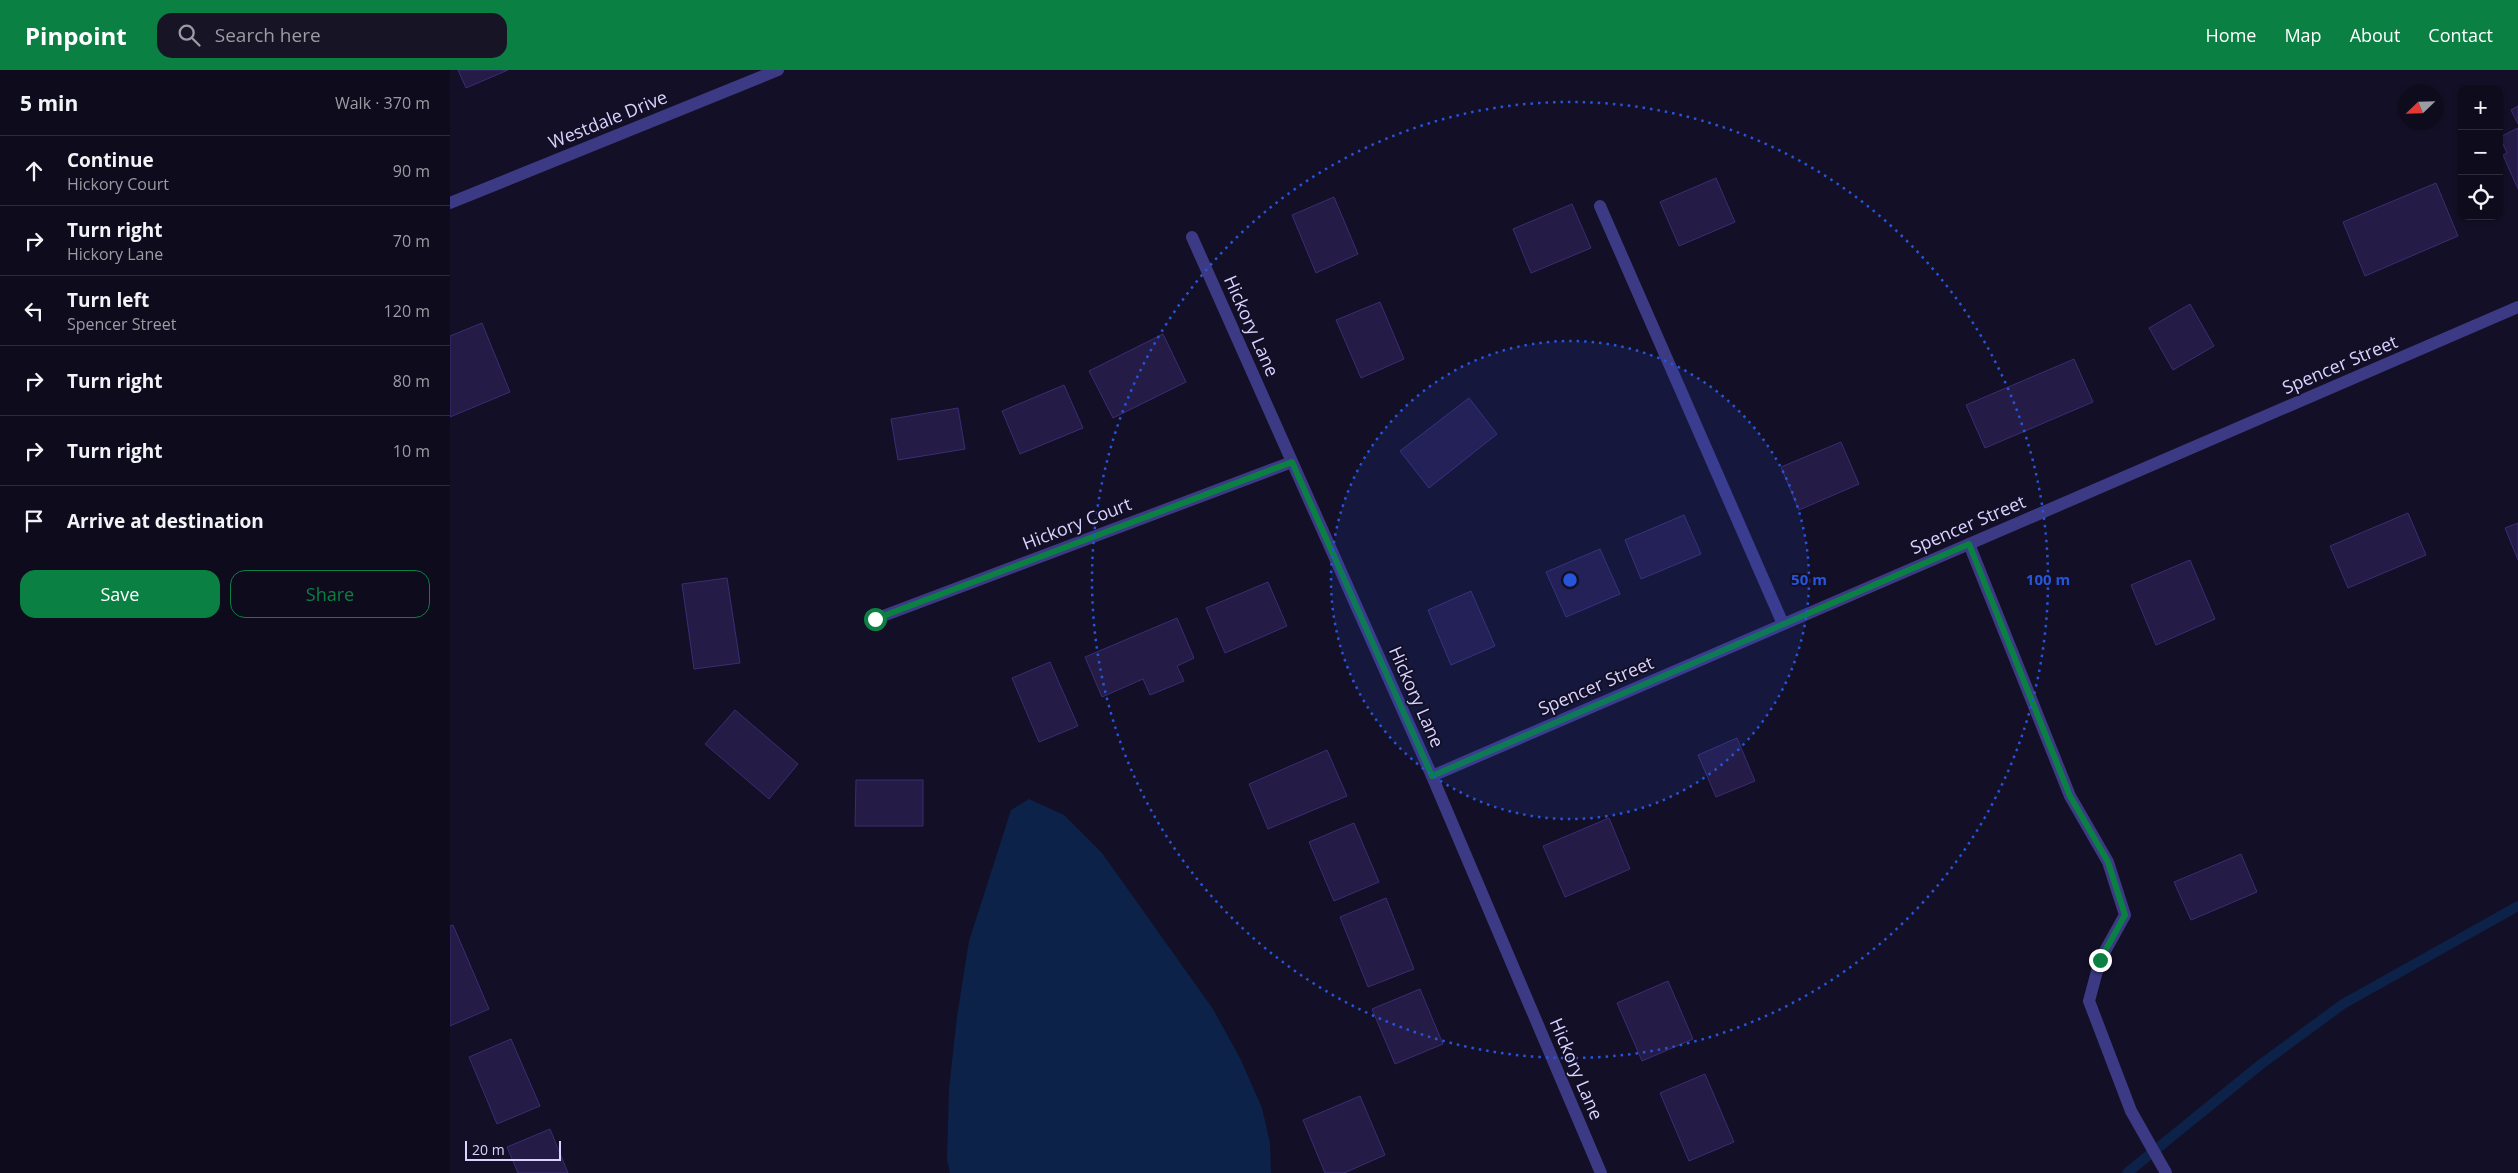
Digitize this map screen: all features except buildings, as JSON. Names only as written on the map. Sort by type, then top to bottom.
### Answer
[{"type":"street","name":"Westdale Drive","points":[[450,203],[778,70]]},
{"type":"street","points":[[1600,206],[1784,624]]},
{"type":"street","name":"Hickory Lane","points":[[1192,237],[1432,776],[1602,1173]]},
{"type":"street","name":"Spencer Street","points":[[1432,776],[2518,307]]},
{"type":"street","name":"Hickory Court","points":[[875,619],[1292,462]]},
{"type":"street","points":[[1969,544],[2070,796],[2108,862],[2125,915],[2100,960],[2089,1001],[2131,1111],[2166,1172]]},
{"type":"water","points":[[1029,799],[1064,815],[1102,853],[1213,1009],[1240,1058],[1262,1108],[1270,1143],[1271,1173],[950,1173],[947,1159],[949,1089],[957,1016],[969,941],[1011,810]]},
{"type":"waterway","points":[[2127,1173],[2260,1065],[2343,1004],[2518,906]]},
{"type":"route","points":[[875,619],[1292,462],[1432,776],[1969,544],[2070,796],[2108,862],[2125,915],[2100,960]]}]
